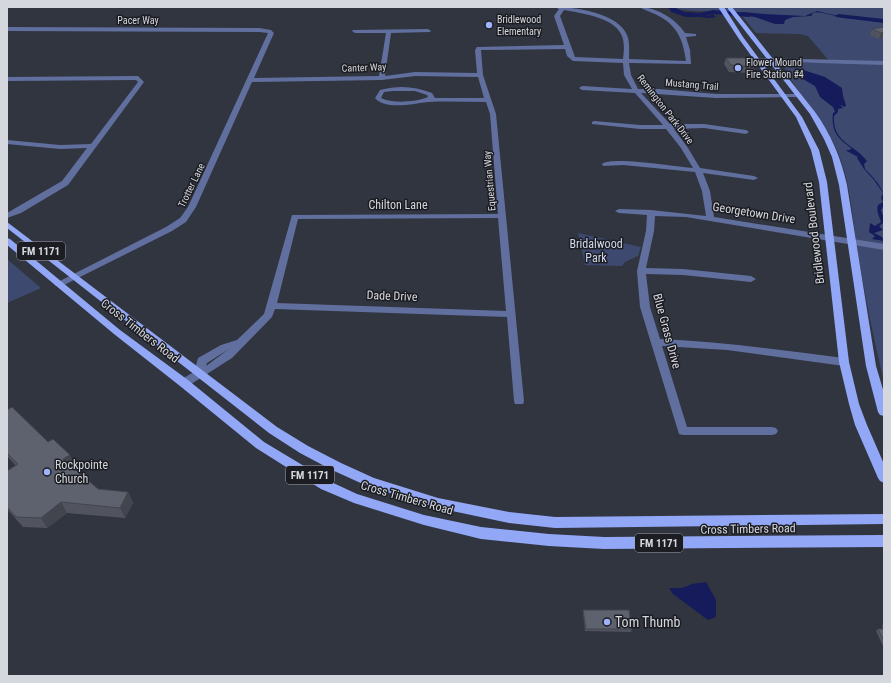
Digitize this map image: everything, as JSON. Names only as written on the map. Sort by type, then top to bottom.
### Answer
[{"type":"main road","name":"Bridlewood Boulevard","points":[[721,8],[729,17],[736,31],[803,124],[816,154],[823,182],[844,362],[854,404],[869,445],[884,478]]},
{"type":"main road","points":[[729,8],[773,60],[799,95],[823,129],[836,158],[843,185],[853,242],[871,366],[884,412]]},
{"type":"main road","points":[[769,76],[785,76]]},
{"type":"main road","name":"Cross Timbers Road","points":[[7,224],[273,430],[300,448],[335,467],[363,479],[435,503],[485,513],[547,522],[884,519]]},
{"type":"main road","name":"Cross Timbers Road","points":[[7,241],[117,332],[184,382],[260,445],[325,485],[354,498],[424,520],[469,530],[549,540],[604,543],[884,541]]},
{"type":"main road","points":[[547,522],[549,540]]},
{"type":"street","points":[[586,13],[596,7]]},
{"type":"street","points":[[560,8],[557,16],[570,56],[573,59],[689,63],[683,35],[677,26],[668,19],[642,7]]},
{"type":"street","name":"Remington Park Drive","points":[[560,8],[586,13],[611,22],[624,32],[626,39],[628,78],[636,91],[668,126],[682,144],[697,170],[706,190],[710,218]]},
{"type":"street","name":"Pacer Way","points":[[7,29],[269,31]]},
{"type":"street","name":"Trotter Lane","points":[[59,284],[169,230],[183,220],[192,207],[271,34],[269,31]]},
{"type":"street","points":[[355,31],[428,31]]},
{"type":"street","points":[[382,78],[389,31]]},
{"type":"street","points":[[683,35],[694,35]]},
{"type":"street","name":"Equestrian Way","points":[[519,401],[493,114],[480,75],[478,52],[480,48],[567,47]]},
{"type":"street","points":[[758,60],[884,63]]},
{"type":"street","name":"Canter Way","points":[[250,80],[382,78],[414,74],[480,75]]},
{"type":"street","points":[[7,79],[138,78],[141,82],[65,183],[7,216]]},
{"type":"street","points":[[429,100],[432,98],[430,94],[416,88],[385,90],[378,98],[382,101],[399,102],[418,102],[429,100],[488,100]]},
{"type":"street","name":"Mustang Trail","points":[[582,88],[607,91],[659,91],[721,97],[799,95]]},
{"type":"street","points":[[594,123],[629,126],[704,126],[746,132]]},
{"type":"street","points":[[7,142],[53,147],[94,146]]},
{"type":"street","points":[[606,164],[623,163],[663,168],[697,170],[754,178]]},
{"type":"street","name":"Georgetown Drive","points":[[619,211],[651,212],[710,218],[884,247]]},
{"type":"street","name":"Blue Grass Drive","points":[[651,212],[650,231],[641,271],[645,307],[683,431],[772,431]]},
{"type":"street","name":"Chilton Lane","points":[[272,306],[295,217],[502,216]]},
{"type":"street","points":[[641,271],[683,272],[751,279]]},
{"type":"street","points":[[184,382],[199,372],[212,368],[236,350],[240,342],[262,324],[269,315],[272,306]]},
{"type":"street","name":"Dade Drive","points":[[272,306],[512,314]]},
{"type":"street","points":[[656,342],[738,348],[844,362]]},
{"type":"green space","points":[[657,7],[884,7],[884,382],[873,334],[844,169],[827,131],[793,84],[782,63],[831,63],[808,36],[800,34],[756,33],[739,12],[694,11]]},
{"type":"green space","name":"Bridalwood Park","points":[[578,233],[641,247],[638,256],[625,262],[622,266],[585,265]]},
{"type":"green space","points":[[7,259],[41,288],[7,303]]},
{"type":"shaded area","points":[[669,7],[671,7],[672,10],[691,15],[703,14],[708,16],[713,14],[716,17],[687,17],[671,12]]},
{"type":"shaded area","points":[[817,11],[847,18],[884,22],[844,18],[814,12]]},
{"type":"shaded area","points":[[743,12],[805,16],[814,12],[811,16],[793,17],[785,20],[784,24],[775,24],[755,17],[738,14]]},
{"type":"shaded area","points":[[800,69],[825,77],[842,88],[846,105],[845,107],[840,105],[843,108],[838,109],[838,112],[834,116],[836,132],[867,161],[864,164],[865,169],[878,183],[883,193],[864,169],[857,158],[858,157],[846,150],[850,150],[851,148],[836,134],[833,125],[833,113],[835,112],[833,107],[820,97],[815,86],[796,75],[796,72]]},
{"type":"shaded area","points":[[883,193],[884,204],[881,210],[883,223],[879,226],[883,230],[874,233],[882,237],[884,241],[872,239],[875,236],[869,232],[870,223],[875,226],[881,222],[877,207],[883,202],[881,198]]},
{"type":"shaded area","points":[[706,582],[716,600],[716,617],[708,620],[673,594],[669,588],[682,588],[692,584]]},
{"type":"building","points":[[884,27],[884,32],[881,33],[872,29]]},
{"type":"building","points":[[726,58],[748,58],[754,67],[731,65]]},
{"type":"building","name":"Rockpointe Church","points":[[12,407],[48,442],[53,439],[70,455],[63,459],[98,489],[128,492],[120,508],[61,502],[41,518],[16,517],[7,507],[7,471],[18,464],[7,453],[7,410]]},
{"type":"building","name":"Tom Thumb","points":[[583,610],[629,610],[632,629],[586,629]]},
{"type":"building","points":[[878,629],[884,629],[884,641]]},
{"type":"waterway","points":[[670,7],[673,10],[683,14],[699,15],[713,12],[749,15]]},
{"type":"waterway","points":[[838,16],[884,21]]},
{"type":"place","name":"Bridlewood Elementary","points":[[489,25]]},
{"type":"place","name":"Flower Mound Fire Station #4","points":[[738,68]]},
{"type":"place","name":"Rockpointe Church","points":[[47,472]]},
{"type":"place","name":"Tom Thumb","points":[[607,622]]}]
